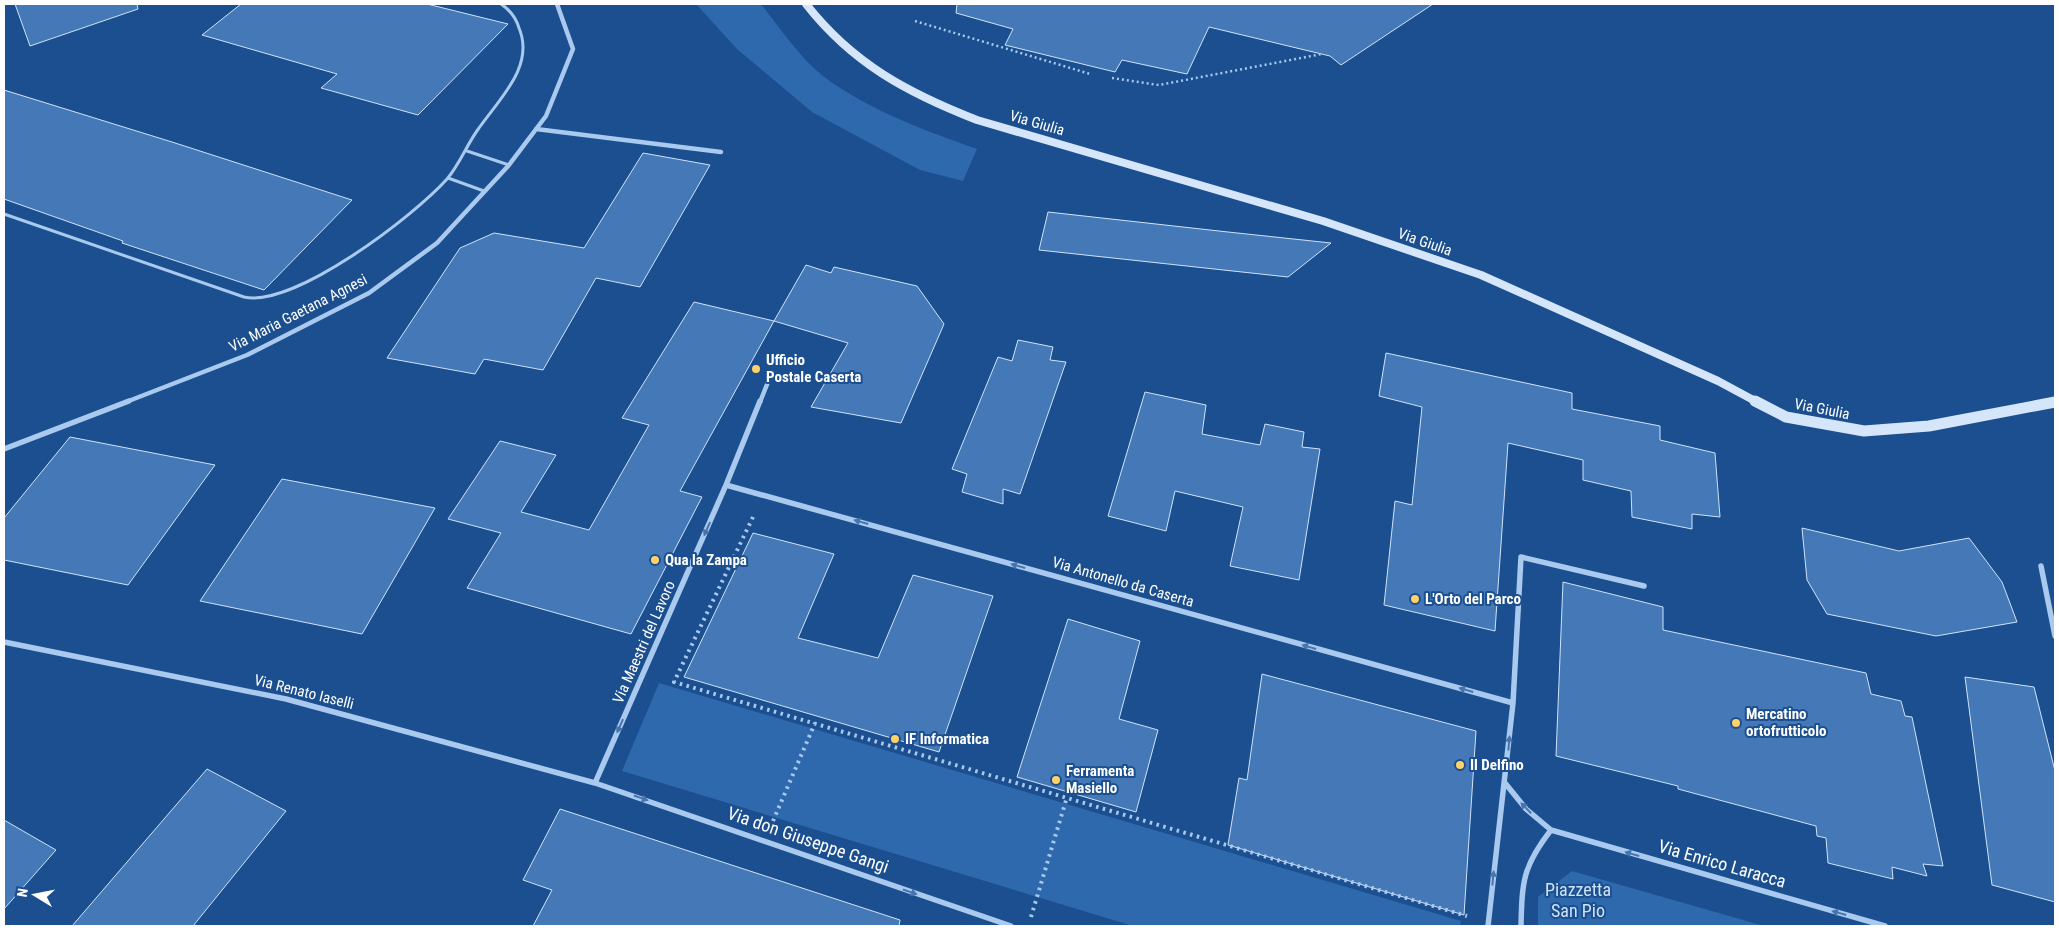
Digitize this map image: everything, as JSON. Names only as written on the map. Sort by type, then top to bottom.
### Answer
[{"type":"main road","name":"Via Giulia","points":[[806,4],[848,51],[876,73],[941,106],[977,120],[1323,221],[1481,275],[1718,381],[1786,417],[1864,431],[1929,426],[2055,402]]},
{"type":"street","name":"Via Maria Gaetana Agnesi","points":[[4,450],[247,355],[369,293],[437,243],[509,165],[546,116],[573,49],[557,4]]},
{"type":"street","points":[[536,129],[721,152]]},
{"type":"street","name":"Via Maestri del Lavoro","points":[[595,782],[726,485],[772,372]]},
{"type":"street","name":"Via Antonello da Caserta","points":[[726,485],[1512,703]]},
{"type":"street","points":[[1489,924],[1512,703],[1521,557],[1644,586]]},
{"type":"street","points":[[2041,566],[2055,636]]},
{"type":"street","name":"Via Renato Iaselli","points":[[4,642],[286,699],[595,782]]},
{"type":"street","name":"Via don Giuseppe Gangi","points":[[595,782],[1011,926]]},
{"type":"street","points":[[1505,782],[1526,809],[1551,830],[1526,864],[1522,882],[1520,926]]},
{"type":"street","name":"Via Enrico Laracca","points":[[1551,830],[1885,926]]},
{"type":"lane","points":[[4,214],[244,297],[258,300],[287,292],[332,269],[428,199],[448,178],[467,151],[476,131],[518,72],[525,52],[523,31],[510,10],[501,4]]},
{"type":"lane","points":[[467,151],[509,165]]},
{"type":"lane","points":[[448,178],[484,191]]},
{"type":"path","points":[[916,21],[1090,74]]},
{"type":"path","points":[[1112,78],[1159,85],[1322,54]]},
{"type":"path","points":[[763,495],[674,682],[1489,924]]},
{"type":"path","points":[[764,841],[816,723]]},
{"type":"path","points":[[1029,926],[1066,797]]},
{"type":"green space","points":[[696,4],[761,4],[790,42],[814,69],[823,76],[859,100],[898,119],[977,149],[963,181],[920,170],[812,112],[737,49]]},
{"type":"green space","points":[[659,683],[1461,921],[1460,926],[1133,926],[622,771]]},
{"type":"green space","name":"Piazzetta San Pio","points":[[1572,871],[1764,926],[1538,926],[1538,897]]},
{"type":"building","points":[[15,4],[137,4],[138,9],[30,46]]},
{"type":"building","points":[[241,4],[427,4],[508,24],[418,115],[321,88],[337,74],[202,35]]},
{"type":"building","points":[[957,4],[1433,4],[1341,65],[1330,56],[1209,27],[1187,74],[1122,60],[1115,72],[1005,45],[1013,29],[956,13]]},
{"type":"building","points":[[4,90],[352,200],[264,290],[122,243],[123,241],[4,199]]},
{"type":"building","points":[[643,153],[710,165],[640,287],[596,278],[543,370],[484,359],[475,374],[387,358],[460,248],[494,233],[584,248]]},
{"type":"building","points":[[1048,212],[1331,243],[1288,277],[1039,250]]},
{"type":"building","points":[[806,265],[831,273],[834,267],[917,286],[944,324],[901,423],[811,407],[848,343],[774,321]]},
{"type":"building","points":[[694,302],[774,321],[680,491],[702,497],[631,634],[467,588],[501,533],[448,519],[500,441],[556,455],[521,512],[589,530],[649,425],[622,418]]},
{"type":"building","points":[[1018,340],[1053,347],[1050,360],[1066,362],[1020,494],[1003,489],[1003,504],[962,492],[967,474],[952,469],[998,357],[1012,361]]},
{"type":"building","points":[[1386,353],[1572,393],[1572,409],[1660,426],[1660,440],[1715,453],[1720,517],[1692,514],[1692,529],[1632,517],[1631,491],[1583,480],[1583,460],[1508,443],[1495,631],[1384,605],[1395,501],[1412,505],[1422,407],[1379,396]]},
{"type":"building","points":[[1145,392],[1206,405],[1202,434],[1260,445],[1265,424],[1304,432],[1302,447],[1320,449],[1299,580],[1230,566],[1243,507],[1175,491],[1166,531],[1108,516]]},
{"type":"building","points":[[70,437],[215,465],[128,585],[4,560],[4,518]]},
{"type":"building","points":[[282,479],[435,508],[362,634],[200,601]]},
{"type":"building","points":[[1802,528],[1899,551],[1969,538],[2002,582],[2017,622],[1936,636],[1827,614],[1807,580]]},
{"type":"building","points":[[753,533],[834,554],[798,638],[878,658],[913,575],[993,596],[939,752],[684,677]]},
{"type":"building","points":[[1563,582],[1663,607],[1663,630],[1866,673],[1871,694],[1901,701],[1905,716],[1912,717],[1943,866],[1923,864],[1927,876],[1892,867],[1893,879],[1828,863],[1826,838],[1817,836],[1816,826],[1678,789],[1678,786],[1556,756]]},
{"type":"building","points":[[1068,619],[1140,641],[1119,719],[1158,730],[1136,812],[1017,777]]},
{"type":"building","points":[[1262,674],[1476,731],[1464,915],[1228,845],[1239,778],[1247,780]]},
{"type":"building","points":[[1965,677],[2034,687],[2055,771],[2055,902],[1992,885]]},
{"type":"building","points":[[207,769],[286,811],[193,926],[72,926]]},
{"type":"building","points":[[560,809],[900,920],[899,926],[533,926],[552,890],[523,880]]},
{"type":"building","points":[[4,820],[56,850],[4,909]]},
{"type":"place","name":"Ufficio Postale Caserta","points":[[756,369]]},
{"type":"place","name":"Qua la Zampa","points":[[655,560]]},
{"type":"place","name":"L'Orto del Parco","points":[[1415,599]]},
{"type":"place","name":"Mercatino ortofrutticolo","points":[[1736,723]]},
{"type":"place","name":"IF Informatica","points":[[895,739]]},
{"type":"place","name":"Il Delfino","points":[[1460,765]]},
{"type":"place","name":"Ferramenta Masiello","points":[[1056,780]]}]
